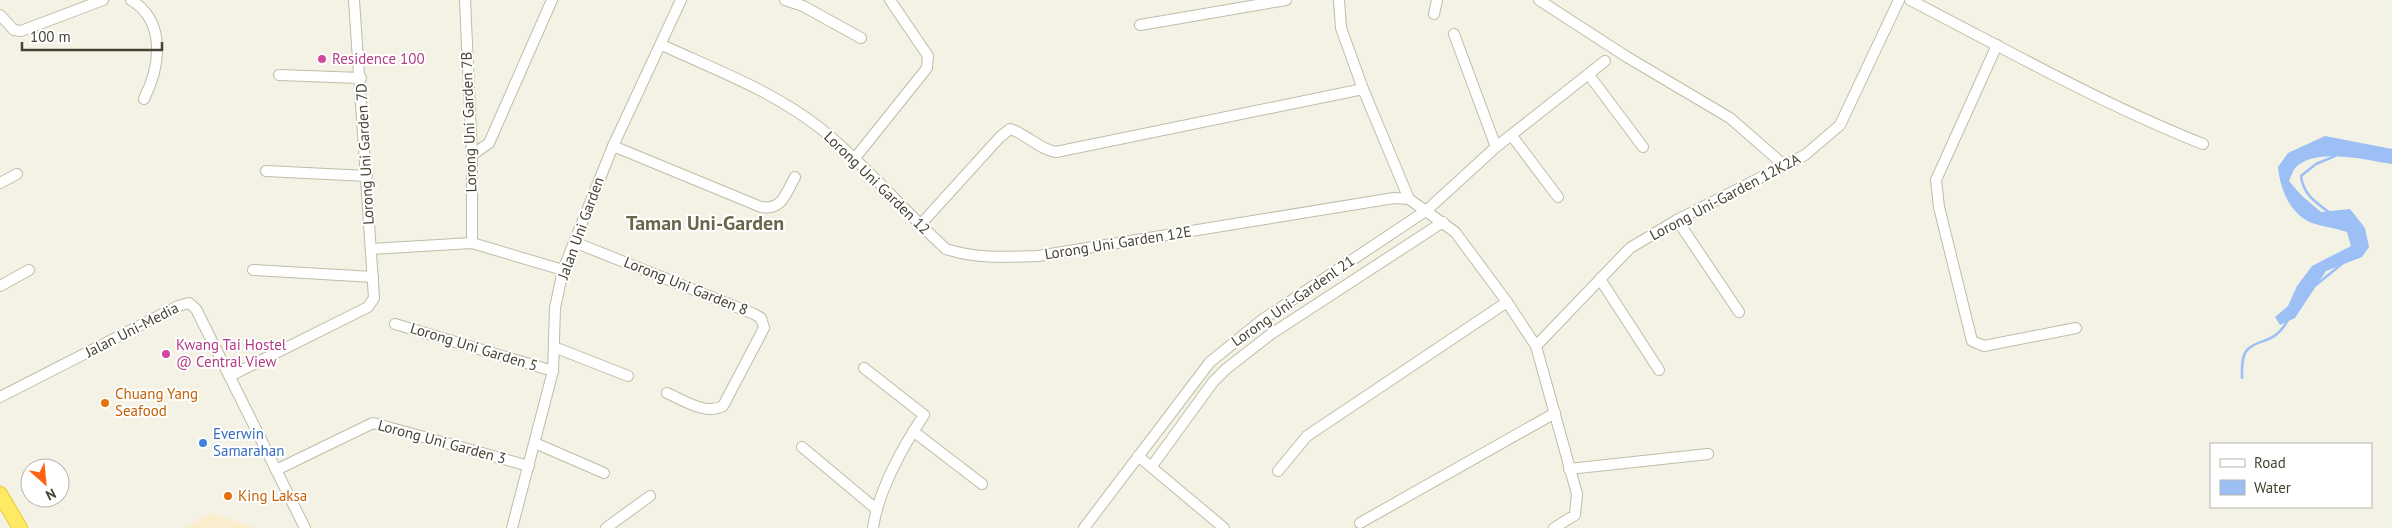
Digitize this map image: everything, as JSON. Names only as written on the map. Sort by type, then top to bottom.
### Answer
[{"type":"highway","points":[[0,494],[20,528]]},
{"type":"street","points":[[0,16],[14,30],[22,31],[103,0]]},
{"type":"street","points":[[131,0],[147,15],[153,24],[158,46],[156,68],[144,99]]},
{"type":"street","name":"Lorong Uni Garden 7D","points":[[230,376],[368,307],[374,298],[361,78],[354,0]]},
{"type":"street","name":"Lorong Uni Garden 7B","points":[[465,0],[472,155],[472,243]]},
{"type":"street","points":[[472,155],[489,143],[552,0]]},
{"type":"street","name":"Jalan Uni Garden","points":[[516,527],[553,371],[555,308],[563,270],[613,146],[662,45],[681,0]]},
{"type":"street","points":[[785,0],[802,6],[861,38]]},
{"type":"street","points":[[855,158],[927,68],[928,56],[890,0]]},
{"type":"street","points":[[1140,25],[1286,0]]},
{"type":"street","points":[[1339,0],[1341,28],[1363,89],[1409,200],[1427,210],[1455,232],[1507,302],[1536,346],[1577,494],[1575,514],[1554,528]]},
{"type":"street","points":[[1434,14],[1437,0]]},
{"type":"street","points":[[1538,0],[1626,57],[1730,118],[1785,166]]},
{"type":"street","name":"Lorong Uni-Garden 12K2A","points":[[1536,346],[1630,248],[1677,220],[1805,155],[1840,125],[1900,0]]},
{"type":"street","points":[[1910,0],[2064,81],[2157,126],[2203,144]]},
{"type":"street","points":[[1454,34],[1496,147]]},
{"type":"street","name":"Lorong Uni Garden 12","points":[[662,45],[754,87],[802,116],[855,158],[946,249],[959,254]]},
{"type":"street","points":[[1997,45],[1936,180],[1939,207],[1972,341],[1984,346],[2076,328]]},
{"type":"street","name":"Lorong Uni-Gardenl 21","points":[[1084,528],[1210,362],[1262,320],[1427,210],[1496,147],[1605,61]]},
{"type":"street","points":[[279,75],[361,78]]},
{"type":"street","points":[[1589,75],[1644,147]]},
{"type":"street","points":[[921,224],[1000,137],[1010,129],[1022,132],[1049,151],[1056,152],[1363,89]]},
{"type":"street","points":[[1512,136],[1558,198]]},
{"type":"street","points":[[613,146],[761,207],[771,209],[779,206],[795,177]]},
{"type":"street","points":[[266,171],[367,176]]},
{"type":"street","points":[[0,183],[17,174]]},
{"type":"street","name":"Lorong Uni Garden 12E","points":[[959,254],[994,258],[1038,256],[1394,198],[1409,200]]},
{"type":"street","points":[[1677,220],[1739,312]]},
{"type":"street","points":[[1152,466],[1213,382],[1226,369],[1271,334],[1443,222]]},
{"type":"street","name":"Lorong Uni Garden 8","points":[[574,242],[761,318],[764,328],[723,406],[714,410],[706,410],[667,394]]},
{"type":"street","points":[[371,249],[472,243],[563,270]]},
{"type":"street","points":[[0,286],[29,270]]},
{"type":"street","points":[[253,270],[373,277]]},
{"type":"street","points":[[1600,279],[1659,370]]},
{"type":"street","points":[[1278,471],[1308,436],[1507,302]]},
{"type":"street","name":"Jalan Uni-Media","points":[[1,393],[178,306],[188,303],[196,309],[230,376]]},
{"type":"street","points":[[1262,320],[1271,334]]},
{"type":"street","name":"Lorong Uni Garden 5","points":[[395,324],[553,371]]},
{"type":"street","points":[[554,347],[628,376]]},
{"type":"street","points":[[864,368],[924,415],[913,431],[875,508],[873,528]]},
{"type":"street","points":[[230,376],[305,528]]},
{"type":"street","points":[[1360,523],[1555,414]]},
{"type":"street","name":"Lorong Uni Garden 3","points":[[276,470],[373,423],[529,466]]},
{"type":"street","points":[[913,431],[982,484]]},
{"type":"street","points":[[535,443],[604,473]]},
{"type":"street","points":[[802,446],[875,508]]},
{"type":"street","points":[[1569,469],[1708,454]]},
{"type":"street","points":[[1138,456],[1224,528]]},
{"type":"street","points":[[606,528],[650,496]]},
{"type":"shaded area","points":[[211,513],[256,528],[184,528]]},
{"type":"water","points":[[2325,136],[2392,149],[2392,164],[2342,156],[2329,156],[2305,161],[2295,168],[2289,181],[2301,195],[2321,212],[2350,209],[2365,228],[2369,247],[2362,257],[2326,271],[2295,318],[2280,325],[2275,317],[2288,306],[2297,286],[2312,266],[2351,246],[2347,232],[2312,223],[2298,214],[2288,200],[2281,184],[2278,167],[2288,153]]},
{"type":"waterway","points":[[2330,213],[2307,193],[2301,176],[2316,164],[2335,156]]},
{"type":"waterway","points":[[2316,285],[2343,263]]},
{"type":"waterway","points":[[2242,378],[2243,360],[2247,350],[2277,334],[2288,320]]},
{"type":"place","name":"Residence 100","points":[[322,59]]},
{"type":"place","name":"Kwang Tai Hostel @ Central View","points":[[166,354]]},
{"type":"place","name":"Chuang Yang Seafood","points":[[105,403]]},
{"type":"place","name":"Everwin Samarahan","points":[[203,443]]},
{"type":"place","name":"King Laksa","points":[[228,496]]},
{"type":"district","name":"Taman Uni-Garden","points":[[705,223]]}]
